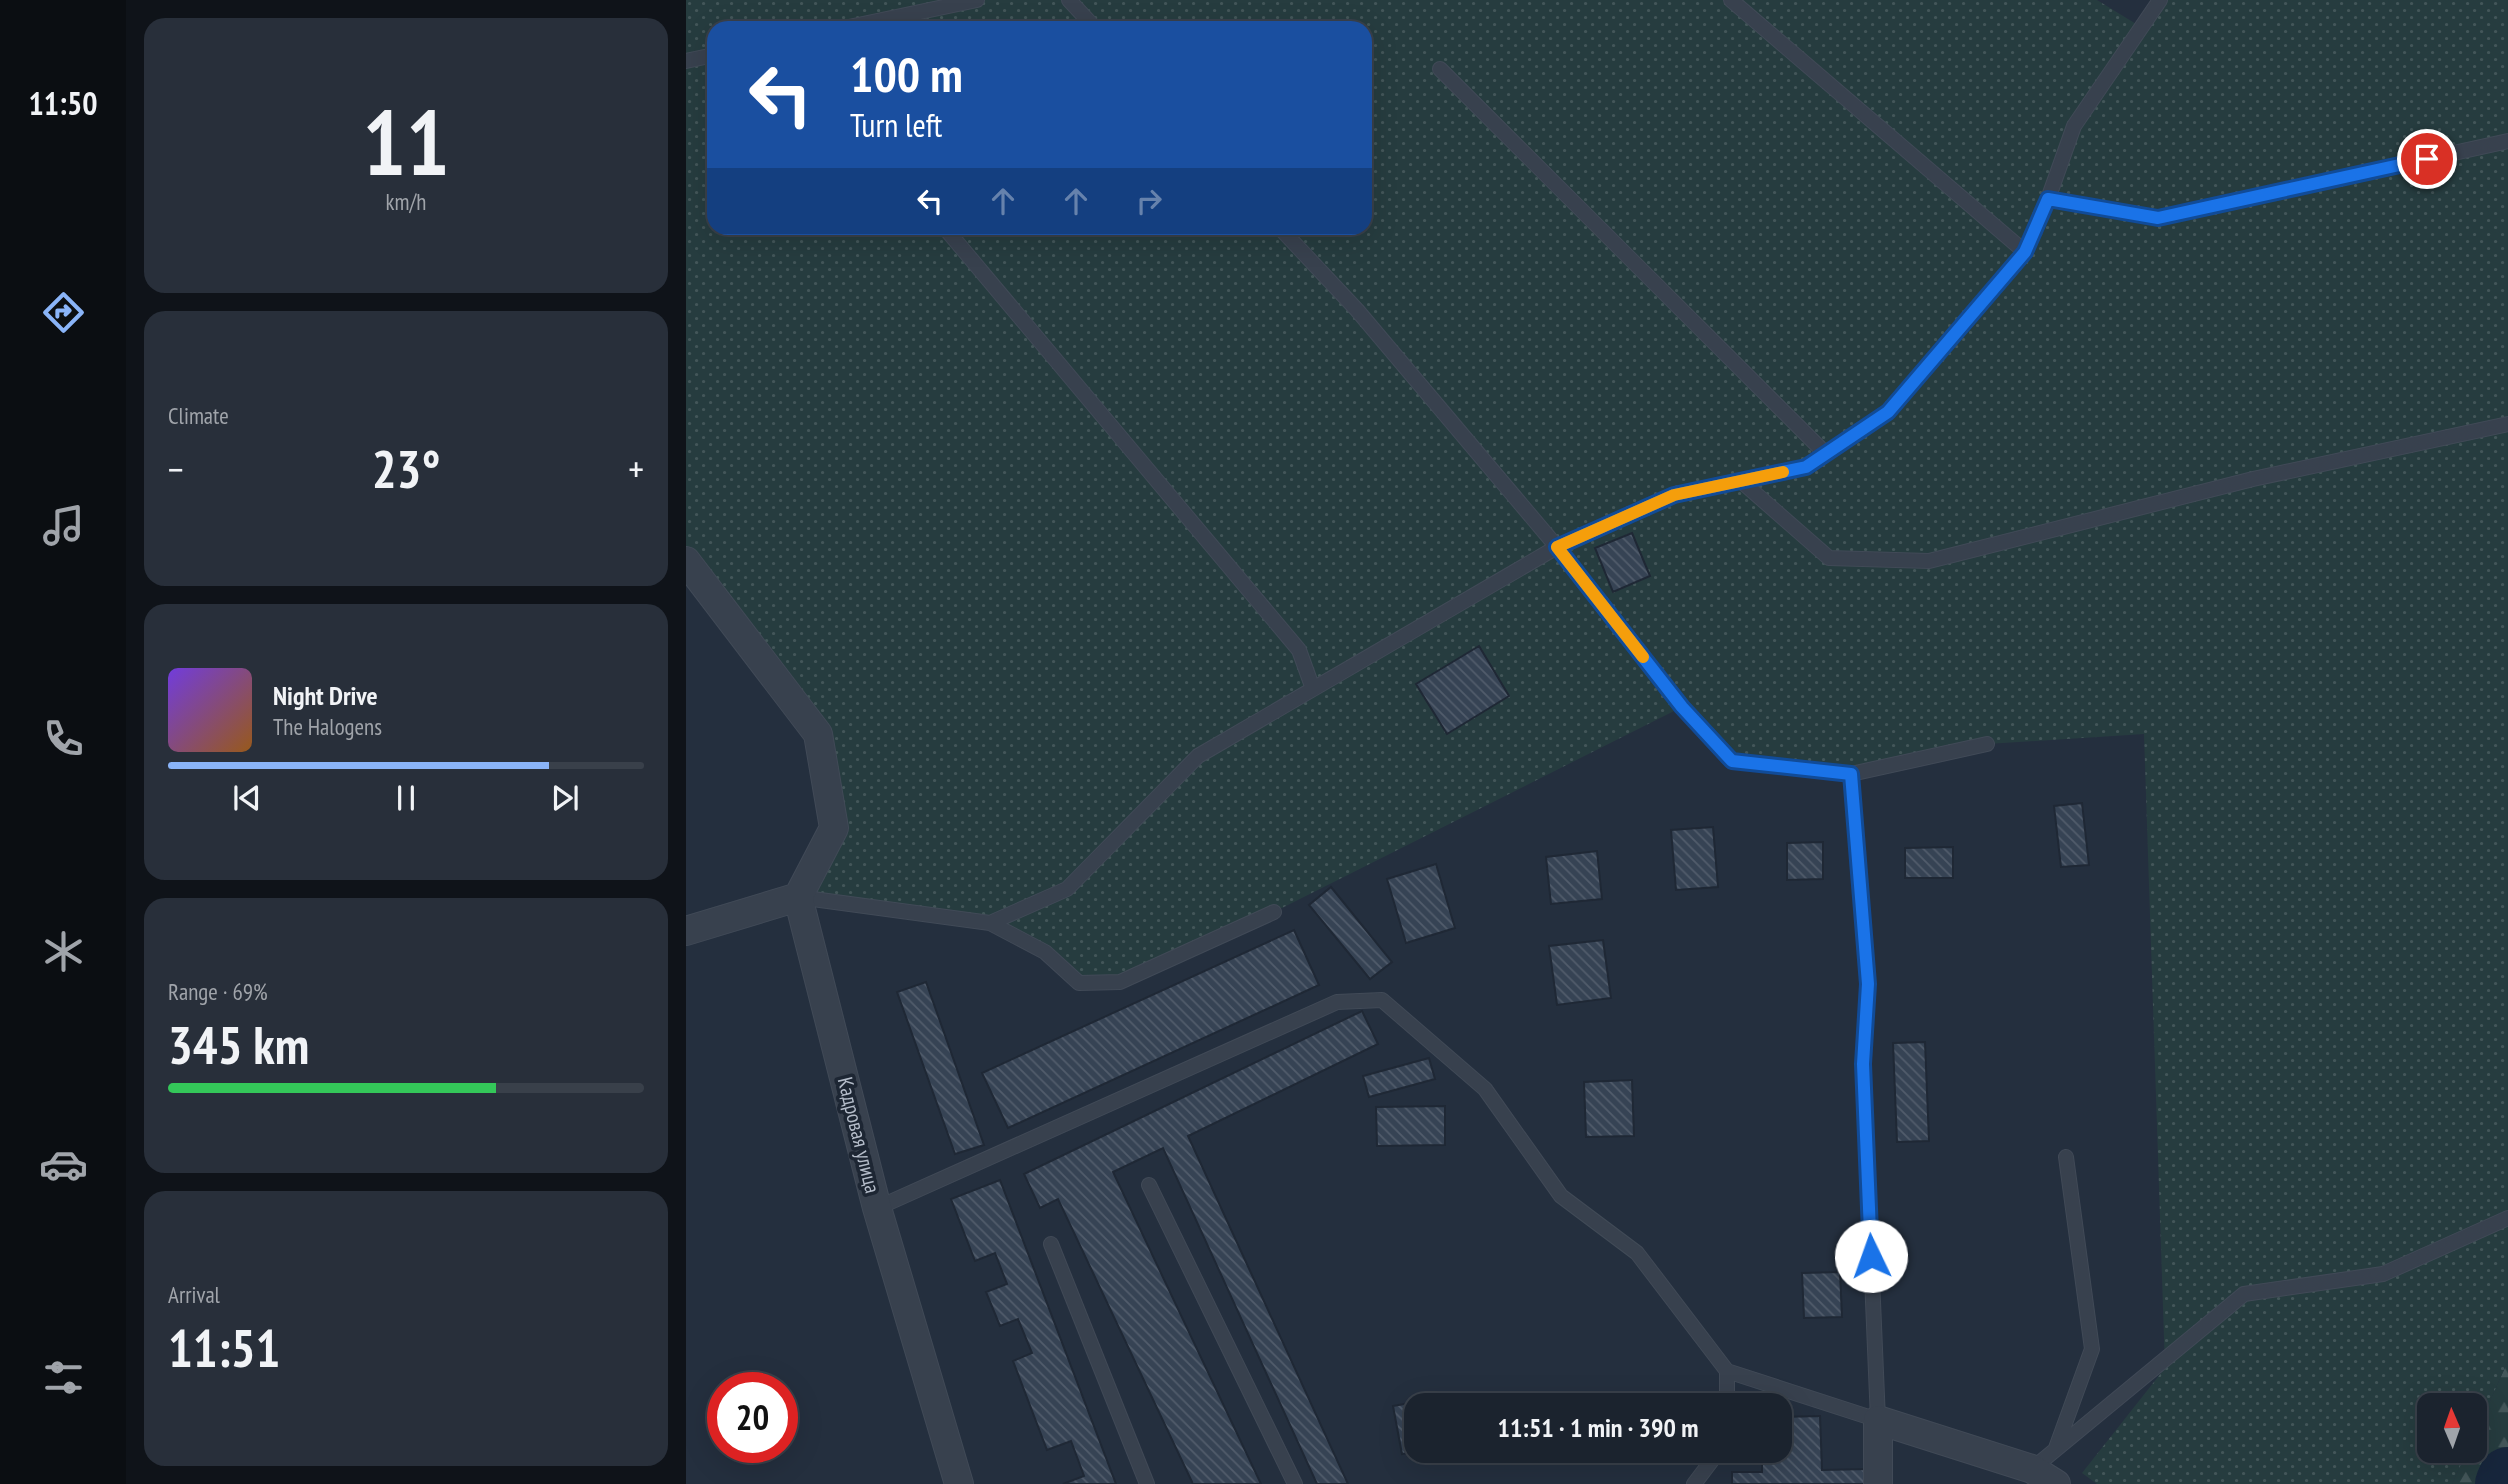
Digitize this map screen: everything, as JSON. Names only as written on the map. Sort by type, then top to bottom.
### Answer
[{"type":"street","points":[[686,561],[818,734],[834,828],[798,897],[686,931]]},
{"type":"street","name":"Кадровая улица","points":[[798,897],[877,1208],[959,1484]]},
{"type":"street","points":[[1878,1484],[1878,1420],[2032,1469],[2056,1484]]},
{"type":"lane","points":[[877,21],[977,0]]},
{"type":"lane","points":[[1069,0],[1088,21]]},
{"type":"lane","points":[[1731,0],[2025,252]]},
{"type":"lane","points":[[990,923],[1067,889],[1198,756],[1557,547],[1674,495],[1806,467],[1888,412],[2025,252],[2048,199],[2074,126],[2160,0]]},
{"type":"lane","points":[[686,61],[707,56]]},
{"type":"lane","points":[[1440,69],[1826,454]]},
{"type":"lane","points":[[2048,199],[2158,218],[2508,141]]},
{"type":"lane","points":[[951,235],[1299,650],[1313,689]]},
{"type":"lane","points":[[1287,235],[1357,310],[1557,547],[1682,707],[1732,761],[1851,774],[1987,744]]},
{"type":"lane","points":[[1741,481],[1829,558],[1929,561],[2253,479],[2508,424]]},
{"type":"lane","points":[[877,1208],[1337,1002],[1382,1000],[1485,1088],[1561,1196],[1637,1253],[1727,1371],[1878,1420],[1863,1064],[1868,984],[1851,774]]},
{"type":"lane","points":[[798,897],[990,923],[1045,952],[1079,983],[1120,982],[1274,912]]},
{"type":"lane","points":[[2055,1450],[2092,1349],[2066,1157]]},
{"type":"lane","points":[[1149,1185],[1295,1484]]},
{"type":"lane","points":[[2032,1469],[2244,1294],[2383,1274],[2508,1218]]},
{"type":"lane","points":[[1051,1244],[1147,1484]]},
{"type":"lane","points":[[1727,1371],[1727,1393]]},
{"type":"lane","points":[[1694,1484],[1710,1463]]},
{"type":"green space","points":[[686,0],[2097,0],[2141,27],[2160,0],[2508,0],[2508,1361],[2487,1407],[2487,1393],[2417,1393],[2417,1463],[2462,1463],[2452,1484],[2097,1484],[2082,1473],[2165,1368],[2144,734],[1987,744],[1851,774],[1732,761],[1682,707],[1274,912],[1120,982],[1079,983],[990,923],[798,897],[834,828],[818,734],[686,561]]},
{"type":"green space","points":[[2508,1361],[2508,1484],[2452,1484],[2462,1463],[2487,1463],[2487,1407]]},
{"type":"building","points":[[1632,533],[1650,576],[1613,592],[1595,548]]},
{"type":"building","points":[[1479,646],[1509,696],[1447,734],[1416,684]]},
{"type":"building","points":[[2082,803],[2089,865],[2061,867],[2054,806]]},
{"type":"building","points":[[1713,827],[1718,887],[1676,890],[1671,830]]},
{"type":"building","points":[[1823,842],[1823,879],[1787,880],[1787,843]]},
{"type":"building","points":[[1953,847],[1953,878],[1905,878],[1905,848]]},
{"type":"building","points":[[1597,851],[1602,899],[1551,904],[1546,857]]},
{"type":"building","points":[[1436,864],[1455,928],[1406,943],[1387,879]]},
{"type":"building","points":[[1331,887],[1392,962],[1370,979],[1309,905]]},
{"type":"building","points":[[1294,930],[1319,985],[1008,1128],[982,1073]]},
{"type":"building","points":[[1603,940],[1611,998],[1557,1005],[1549,946]]},
{"type":"building","points":[[926,982],[984,1145],[955,1154],[897,992]]},
{"type":"building","points":[[1362,1011],[1378,1044],[1188,1136],[1348,1484],[1317,1484],[1163,1148],[1113,1172],[1261,1484],[1193,1484],[1058,1199],[1040,1208],[1024,1174]]},
{"type":"building","points":[[1925,1042],[1929,1141],[1897,1142],[1893,1043]]},
{"type":"building","points":[[1429,1058],[1435,1079],[1369,1097],[1363,1076]]},
{"type":"building","points":[[1632,1080],[1634,1136],[1586,1137],[1584,1082]]},
{"type":"building","points":[[1445,1106],[1445,1145],[1377,1146],[1376,1107]]},
{"type":"building","points":[[1000,1180],[1116,1484],[1063,1484],[1084,1476],[1071,1441],[1047,1450],[1013,1361],[1032,1353],[1018,1319],[1000,1326],[986,1292],[1007,1284],[995,1253],[975,1261],[951,1199]]},
{"type":"building","points":[[1840,1272],[1842,1317],[1804,1318],[1802,1273]]},
{"type":"building","points":[[1404,1404],[1404,1454],[1402,1454],[1393,1406]]},
{"type":"building","points":[[1820,1416],[1822,1470],[1869,1469],[1869,1484],[1732,1484],[1732,1472],[1762,1472],[1762,1463],[1792,1463],[1792,1417]]},
{"type":"waterway","points":[[2505,1484],[2508,1477]]},
{"type":"slow traffic","points":[[1643,657],[1557,547],[1674,495],[1783,472]]},
{"type":"route","points":[[1871,1256],[1863,1064],[1868,984],[1851,774],[1732,761],[1682,707],[1557,547],[1674,495],[1806,467],[1888,412],[2025,252],[2048,199],[2158,218],[2427,159]]}]
